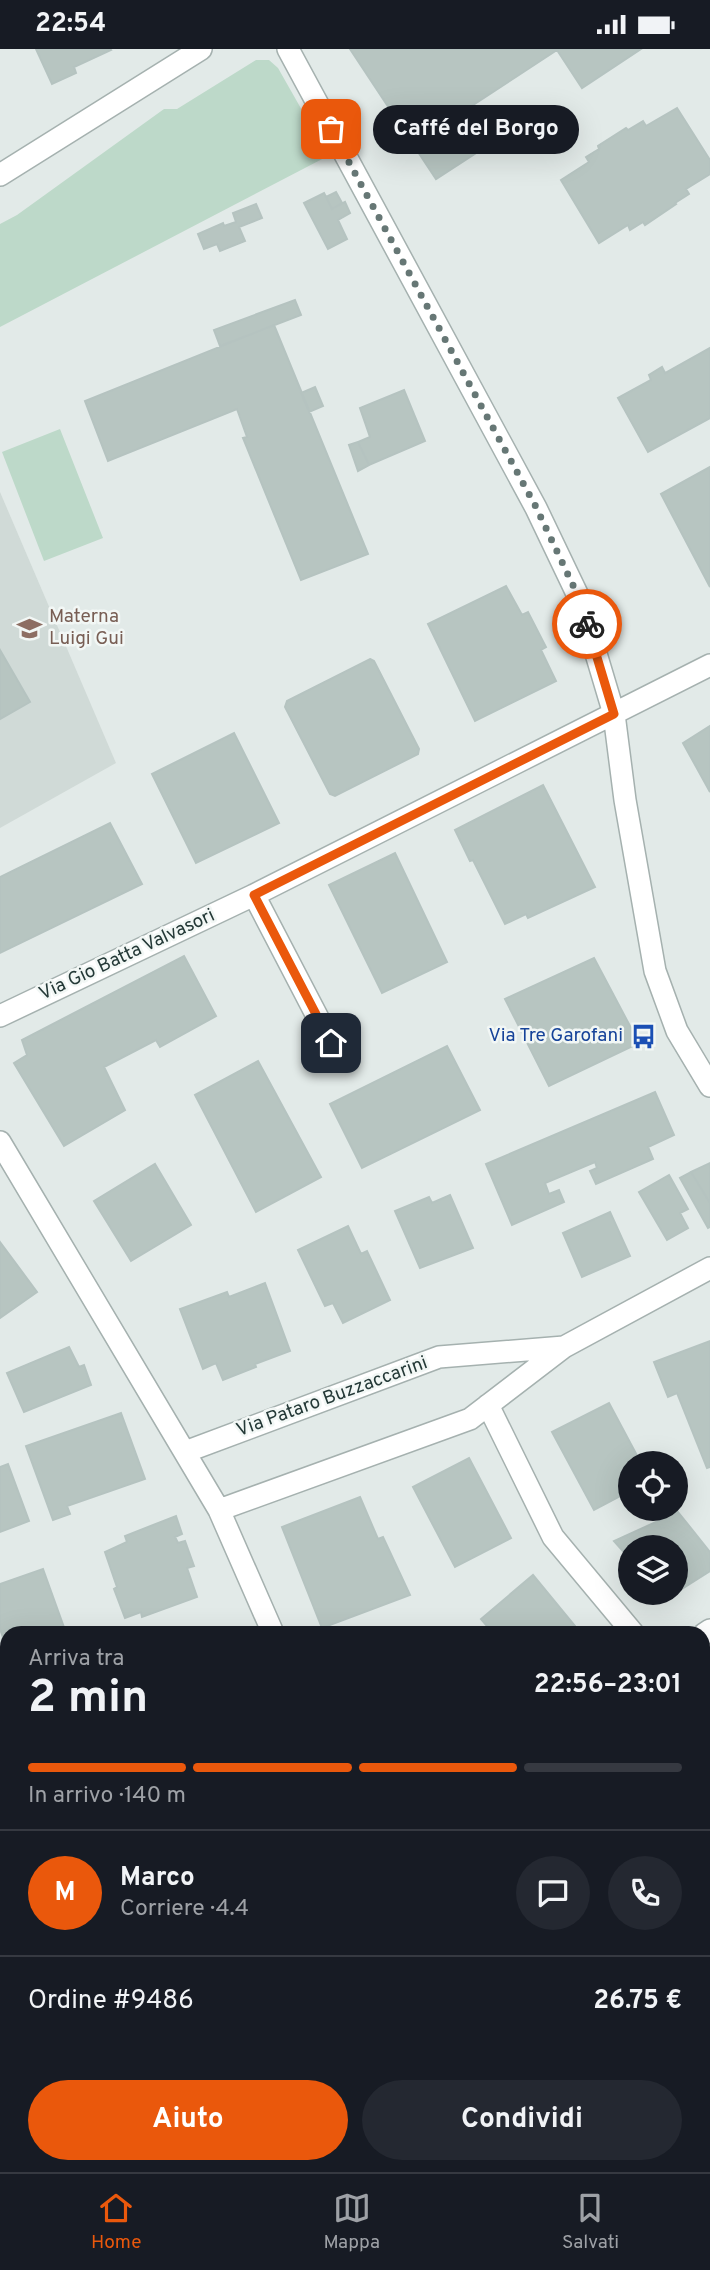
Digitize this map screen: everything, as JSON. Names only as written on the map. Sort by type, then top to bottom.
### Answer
[{"type":"street","points":[[0,175],[201,49]]},
{"type":"street","points":[[288,49],[536,507],[580,600],[614,714],[625,800],[655,971],[677,1031],[710,1086]]},
{"type":"street","name":"Via Gio Batta Valvasori","points":[[0,1016],[254,895],[710,665]]},
{"type":"street","points":[[254,895],[331,1043]]},
{"type":"street","points":[[0,1142],[219,1510],[270,1626]]},
{"type":"street","name":"Via Pataro Buzzaccarini","points":[[219,1510],[470,1419],[564,1347],[710,1268]]},
{"type":"street","name":"Via Pataro Buzzaccarini","points":[[185,1452],[439,1357],[564,1347]]},
{"type":"street","points":[[488,1405],[554,1538],[627,1626]]},
{"type":"shaded area","name":"Materna Luigi Gui","points":[[0,492],[116,763],[0,828]]},
{"type":"green space","points":[[256,60],[269,60],[278,68],[328,156],[0,327],[0,224],[17,215],[164,109],[177,109]]},
{"type":"green space","points":[[60,429],[103,538],[44,561],[2,452]]},
{"type":"building","points":[[36,49],[111,50],[74,67],[76,73],[52,84]]},
{"type":"building","points":[[350,49],[641,49],[582,88],[557,50],[464,111],[487,146],[436,179]]},
{"type":"building","points":[[677,108],[710,160],[710,174],[686,189],[689,194],[645,225],[643,222],[630,230],[628,225],[599,243],[561,180],[589,162],[586,157],[599,149],[598,146],[626,128],[628,130],[643,121],[646,126]]},
{"type":"building","points":[[336,192],[342,203],[332,209],[326,197]]},
{"type":"building","points":[[324,193],[332,209],[345,202],[350,213],[338,220],[347,239],[328,249],[304,203]]},
{"type":"building","points":[[256,204],[262,218],[239,227],[245,241],[220,251],[217,244],[204,249],[198,234],[223,223],[224,226],[236,222],[233,213]]},
{"type":"building","points":[[295,300],[301,315],[220,346],[214,330]]},
{"type":"building","points":[[274,325],[368,554],[301,580],[243,438],[247,437],[237,409],[108,461],[85,401]]},
{"type":"building","points":[[710,348],[710,418],[648,452],[618,398],[651,380],[649,375],[662,367],[665,373]]},
{"type":"building","points":[[315,387],[323,406],[309,412],[301,393]]},
{"type":"building","points":[[404,390],[425,441],[369,465],[358,442],[370,437],[360,408]]},
{"type":"building","points":[[358,442],[369,465],[358,471],[349,445]]},
{"type":"building","points":[[710,467],[710,587],[661,494]]},
{"type":"building","points":[[506,586],[522,615],[528,612],[546,647],[541,650],[556,681],[475,721],[428,624]]},
{"type":"building","points":[[0,650],[30,702],[0,719]]},
{"type":"building","points":[[370,659],[374,661],[419,749],[418,754],[335,796],[330,794],[285,707],[287,701]]},
{"type":"building","points":[[710,726],[710,792],[683,743]]},
{"type":"building","points":[[234,733],[279,823],[196,863],[152,774]]},
{"type":"building","points":[[543,785],[595,887],[528,918],[526,914],[505,924],[455,830]]},
{"type":"building","points":[[110,823],[142,884],[0,953],[0,877]]},
{"type":"building","points":[[395,853],[447,962],[382,993],[329,885]]},
{"type":"building","points":[[184,956],[216,1016],[160,1047],[156,1040],[104,1067],[125,1110],[64,1146],[14,1063],[27,1055],[22,1040]]},
{"type":"building","points":[[594,958],[639,1043],[549,1086],[505,999]]},
{"type":"building","points":[[447,1046],[480,1110],[362,1168],[330,1104]]},
{"type":"building","points":[[258,1061],[321,1177],[256,1212],[195,1095]]},
{"type":"building","points":[[655,1092],[674,1135],[648,1147],[653,1159],[596,1184],[590,1171],[597,1168],[595,1162],[545,1183],[549,1194],[559,1190],[564,1202],[512,1225],[486,1164]]},
{"type":"building","points":[[710,1163],[710,1203],[691,1172]]},
{"type":"building","points":[[155,1164],[191,1225],[131,1261],[94,1201]]},
{"type":"building","points":[[691,1172],[710,1203],[708,1228],[680,1178]]},
{"type":"building","points":[[669,1175],[688,1209],[680,1213],[688,1228],[667,1240],[639,1192]]},
{"type":"building","points":[[450,1195],[473,1248],[420,1268],[395,1211],[429,1197],[432,1203]]},
{"type":"building","points":[[610,1212],[630,1256],[582,1277],[563,1233]]},
{"type":"building","points":[[348,1226],[361,1254],[367,1251],[390,1300],[343,1323],[333,1303],[325,1306],[298,1250]]},
{"type":"building","points":[[0,1242],[37,1292],[0,1318]]},
{"type":"building","points":[[265,1283],[290,1351],[223,1380],[216,1363],[203,1369],[180,1309],[227,1292],[229,1297]]},
{"type":"building","points":[[710,1341],[710,1467],[707,1468],[677,1393],[668,1397],[654,1362]]},
{"type":"building","points":[[69,1347],[79,1367],[84,1365],[91,1385],[24,1412],[7,1373]]},
{"type":"building","points":[[609,1403],[635,1451],[618,1451],[618,1497],[594,1510],[552,1432]]},
{"type":"building","points":[[121,1413],[145,1479],[67,1506],[70,1514],[53,1520],[26,1446]]},
{"type":"building","points":[[469,1458],[511,1538],[455,1567],[413,1487]]},
{"type":"building","points":[[8,1464],[29,1521],[0,1532],[0,1467]]},
{"type":"building","points":[[360,1497],[378,1539],[383,1537],[410,1595],[321,1626],[282,1527]]},
{"type":"building","points":[[176,1516],[182,1534],[175,1537],[178,1543],[185,1541],[194,1566],[187,1568],[197,1597],[142,1617],[141,1612],[125,1618],[114,1589],[117,1587],[105,1552],[127,1542],[125,1536]]},
{"type":"building","points":[[658,1521],[685,1521],[710,1552],[710,1571],[688,1585],[688,1535],[627,1535]]},
{"type":"building","points":[[43,1569],[63,1626],[0,1626],[0,1584]]},
{"type":"building","points":[[533,1575],[575,1626],[487,1626],[481,1619]]},
{"type":"way so far","points":[[331,129],[536,507],[580,600],[587,624]]},
{"type":"place","name":"Caffé del Borgo","points":[[331,129]]},
{"type":"place","name":"Materna Luigi Gui","points":[[29,628]]},
{"type":"place","name":"Via Tre Garofani","points":[[643,1036]]},
{"type":"route","points":[[331,1043],[254,895],[614,714],[587,624]]}]
